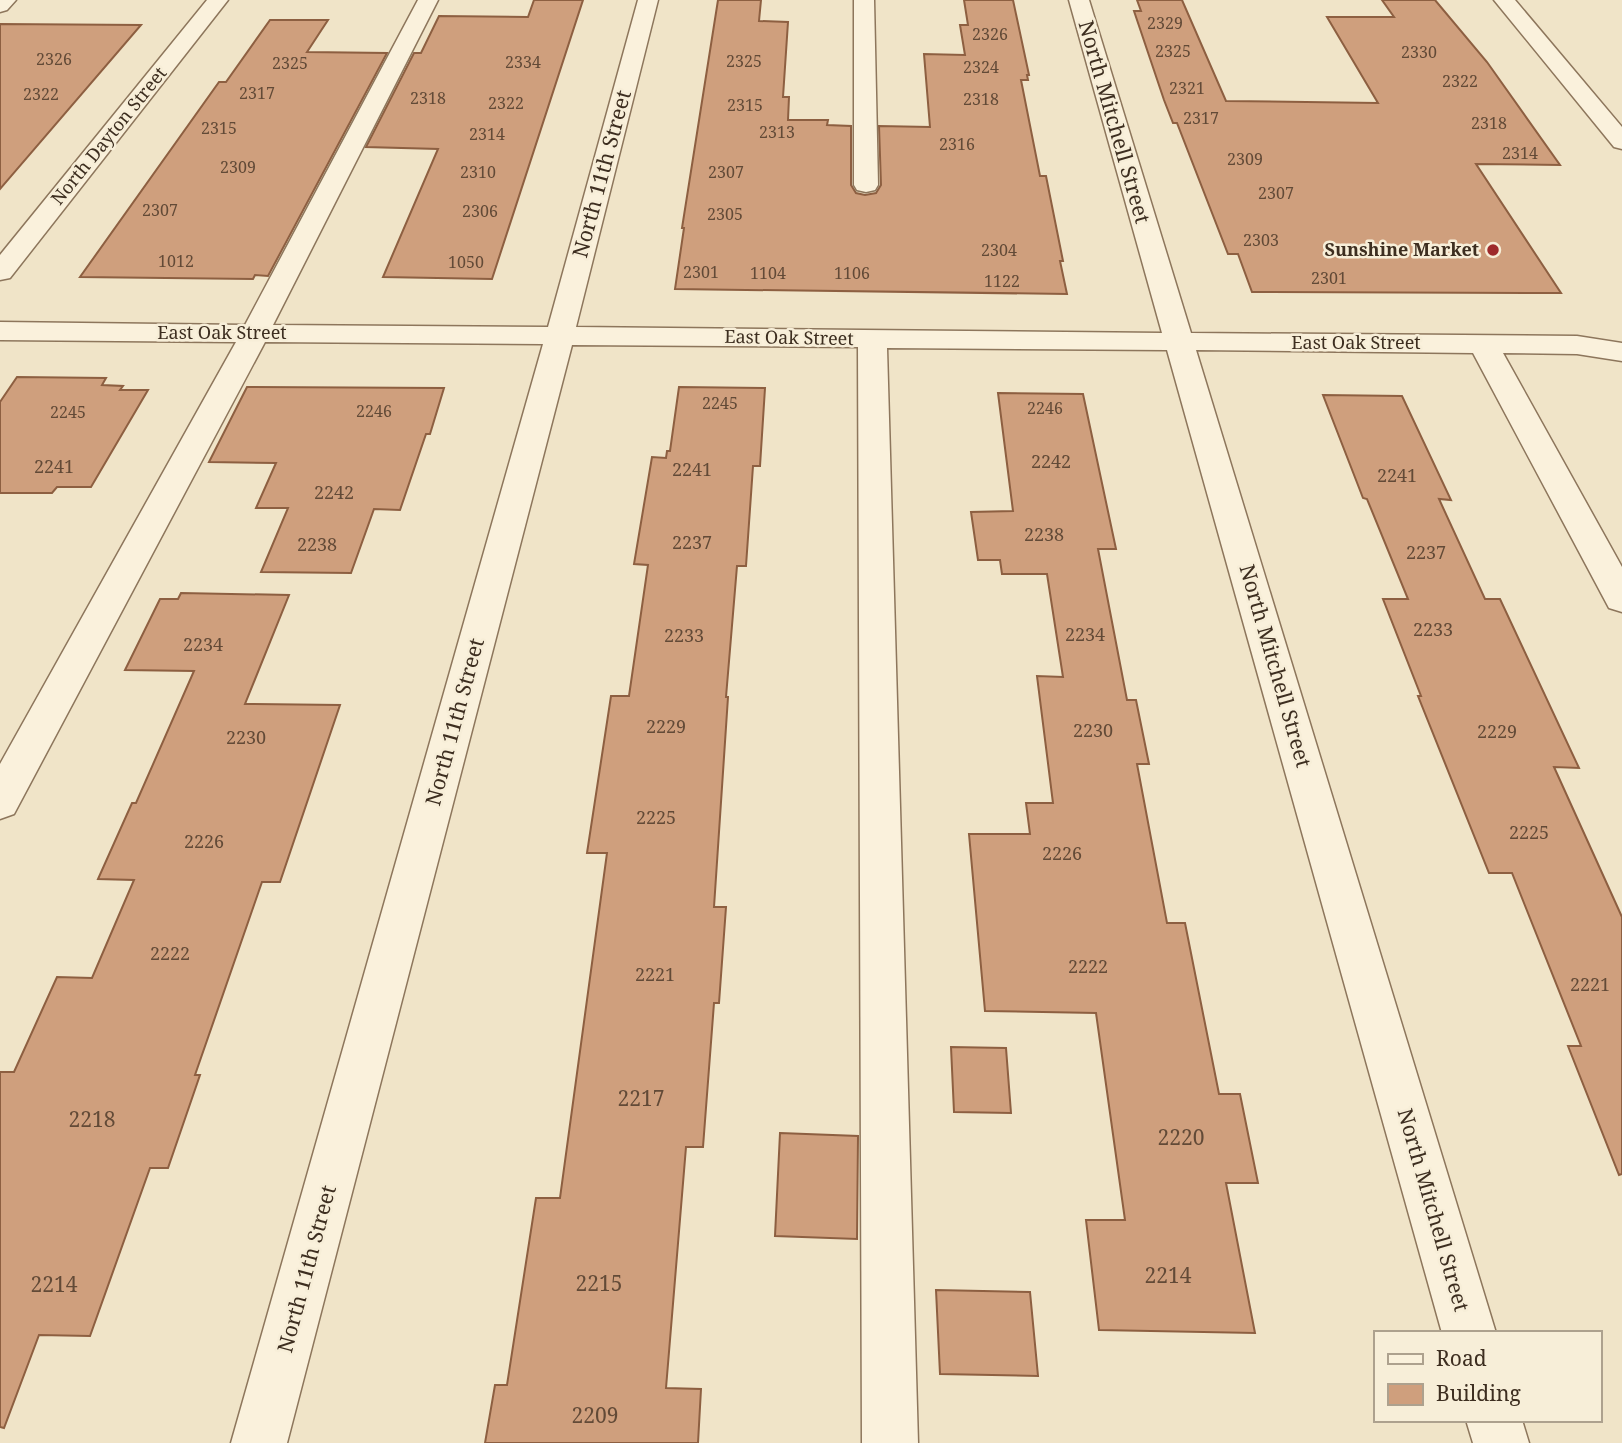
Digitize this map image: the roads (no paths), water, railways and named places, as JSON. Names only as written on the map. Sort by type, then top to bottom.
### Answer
[{"type":"street","points":[[0,6],[6,0]]},
{"type":"street","name":"North Dayton Street","points":[[0,272],[218,0]]},
{"type":"street","points":[[0,802],[255,334],[428,0]]},
{"type":"street","name":"North 11th Street","points":[[259,1443],[560,336],[648,0]]},
{"type":"street","points":[[864,0],[866,185]]},
{"type":"street","name":"North Mitchell Street","points":[[1079,0],[1468,1331]]},
{"type":"street","points":[[1504,0],[1622,142]]},
{"type":"street","name":"East Oak Street","points":[[0,331],[1577,345],[1622,352]]},
{"type":"street","name":"East Oak Street","points":[[1577,345],[1622,338]]},
{"type":"street","points":[[872,339],[891,1443]]},
{"type":"street","points":[[1483,344],[1622,599]]},
{"type":"street","points":[[1495,1422],[1501,1443]]},
{"type":"place","name":"Sunshine Market","points":[[1493,250]]}]
